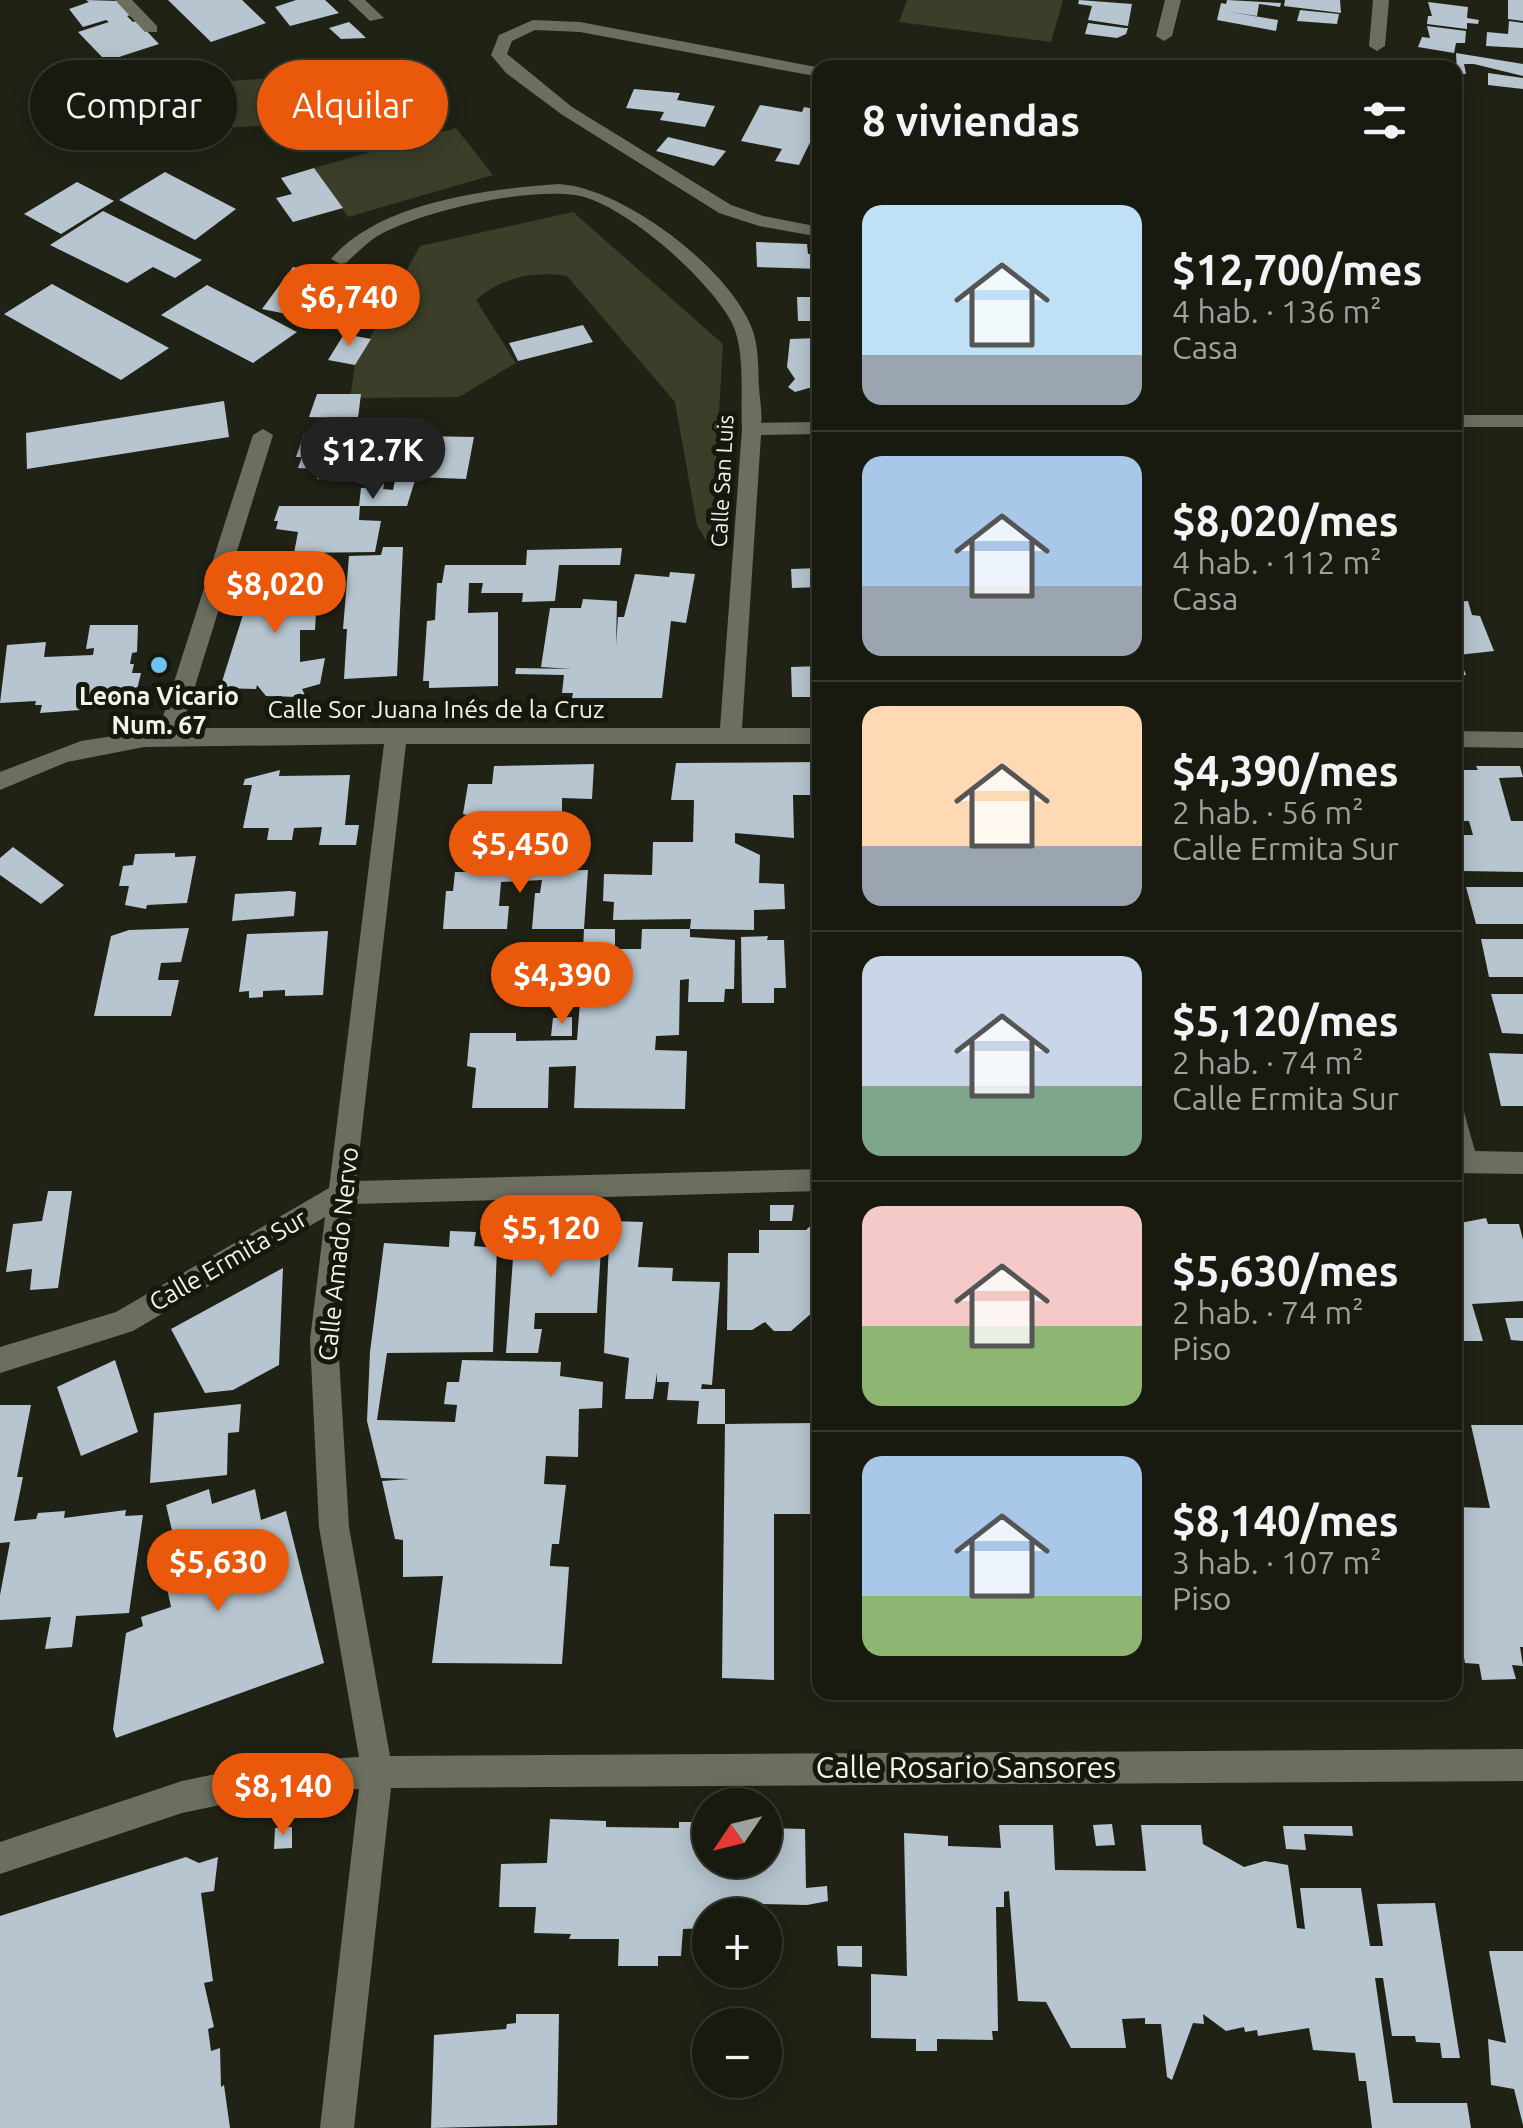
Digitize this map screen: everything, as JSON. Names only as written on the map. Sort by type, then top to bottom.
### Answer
[{"type":"street","points":[[123,0],[151,29]]},
{"type":"street","points":[[356,0],[376,18]]},
{"type":"street","points":[[1164,36],[1173,0]]},
{"type":"street","points":[[1377,46],[1382,0]]},
{"type":"street","points":[[812,70],[580,27],[533,25],[505,38],[499,54],[504,65],[542,93],[725,209],[758,221],[812,231]]},
{"type":"street","name":"Calle San Luis","points":[[340,259],[366,236],[392,224],[519,190],[580,190],[631,215],[675,248],[712,284],[743,326],[752,429],[730,736]]},
{"type":"street","points":[[1462,421],[1523,421]]},
{"type":"street","points":[[752,429],[812,428]]},
{"type":"street","points":[[168,736],[263,435]]},
{"type":"street","name":"Calle Sor Juana Inés de la Cruz","points":[[0,782],[65,752],[100,742],[168,736],[812,736]]},
{"type":"street","name":"Calle Amado Nervo","points":[[337,2128],[378,1772],[333,1508],[324,1340],[396,736]]},
{"type":"street","points":[[1462,738],[1523,740]]},
{"type":"street","points":[[1462,1162],[1523,1162]]},
{"type":"street","name":"Calle Ermita Sur","points":[[0,1360],[124,1322],[344,1193],[812,1180]]},
{"type":"street","name":"Calle Rosario Sansores","points":[[0,1858],[182,1798],[273,1778],[378,1772],[1523,1765]]},
{"type":"green space","points":[[907,0],[1063,0],[1051,42],[899,22]]},
{"type":"green space","points":[[257,79],[257,126],[237,127],[237,80]]},
{"type":"green space","points":[[456,128],[493,175],[348,217],[314,168],[378,150],[448,150],[448,130]]},
{"type":"green space","points":[[573,212],[723,344],[711,549],[697,525],[675,402],[567,276],[542,274],[518,278],[496,286],[476,300],[516,363],[459,397],[350,398],[355,365],[420,246]]},
{"type":"building","points":[[86,0],[118,1],[131,15],[127,16],[159,44],[119,57],[102,57],[78,32],[109,22],[83,27],[69,9],[89,2]]},
{"type":"building","points":[[168,0],[242,0],[266,23],[211,42]]},
{"type":"building","points":[[296,0],[325,0],[339,13],[290,26],[275,7]]},
{"type":"building","points":[[1079,0],[1132,4],[1128,26],[1088,20],[1092,6],[1078,4]]},
{"type":"building","points":[[1227,0],[1281,3],[1280,7],[1259,4],[1257,16],[1230,12],[1278,20],[1276,31],[1217,20],[1221,3],[1226,4]]},
{"type":"building","points":[[1285,0],[1340,0],[1341,13],[1284,6]]},
{"type":"building","points":[[1508,0],[1523,0],[1523,21],[1508,19]]},
{"type":"building","points":[[1428,2],[1468,7],[1467,18],[1479,20],[1478,24],[1467,23],[1467,29],[1427,24],[1428,16],[1432,16]]},
{"type":"building","points":[[1300,10],[1339,14],[1337,24],[1297,21]]},
{"type":"building","points":[[1509,21],[1523,23],[1523,48],[1486,46],[1487,32],[1508,34]]},
{"type":"building","points":[[349,22],[366,38],[341,39],[329,28]]},
{"type":"building","points":[[1088,23],[1128,28],[1126,34],[1117,38],[1085,34]]},
{"type":"building","points":[[1427,26],[1466,31],[1465,43],[1456,43],[1454,53],[1418,47],[1422,37],[1430,38]]},
{"type":"building","points":[[1456,53],[1523,64],[1523,76],[1474,64],[1464,64],[1466,74],[1462,74],[1462,60],[1456,60]]},
{"type":"building","points":[[1488,73],[1523,78],[1523,89],[1488,85]]},
{"type":"building","points":[[634,89],[680,93],[677,100],[715,106],[705,127],[660,120],[664,112],[626,108]]},
{"type":"building","points":[[760,105],[802,112],[804,107],[812,108],[812,138],[799,165],[775,161],[782,149],[741,141]]},
{"type":"building","points":[[668,137],[726,151],[714,166],[656,151]]},
{"type":"building","points":[[314,168],[343,208],[293,222],[276,198],[292,194],[281,178]]},
{"type":"building","points":[[165,172],[236,209],[195,240],[119,200]]},
{"type":"building","points":[[77,182],[114,201],[61,234],[24,214]]},
{"type":"building","points":[[103,211],[202,260],[175,278],[153,267],[127,283],[50,245]]},
{"type":"building","points":[[756,242],[807,244],[808,254],[812,254],[812,269],[757,267]]},
{"type":"building","points":[[293,267],[357,279],[326,322],[262,309]]},
{"type":"building","points":[[52,284],[169,348],[121,380],[4,314]]},
{"type":"building","points":[[207,285],[297,332],[253,363],[161,315]]},
{"type":"building","points":[[797,297],[812,297],[812,321],[798,321]]},
{"type":"building","points":[[583,325],[593,342],[518,361],[509,343]]},
{"type":"building","points":[[344,334],[371,339],[355,365],[328,360]]},
{"type":"building","points":[[812,338],[812,389],[795,392],[788,387],[795,379],[787,367],[790,339]]},
{"type":"building","points":[[317,394],[361,394],[358,418],[309,417]]},
{"type":"building","points":[[224,401],[229,437],[27,469],[26,433]]},
{"type":"building","points":[[304,434],[355,435],[353,441],[390,445],[379,477],[368,483],[317,479],[318,469],[298,468],[302,457],[296,457]]},
{"type":"building","points":[[423,436],[474,437],[466,479],[416,477],[407,506],[360,506],[359,520],[381,521],[375,552],[294,553],[298,532],[276,529],[278,521],[274,521],[279,506],[359,506],[361,488],[368,488],[369,484],[384,484],[383,489],[393,490],[396,475],[411,476]]},
{"type":"building","points":[[383,547],[403,547],[397,676],[344,679],[347,629],[343,629],[349,556],[381,555]]},
{"type":"building","points":[[622,548],[620,565],[559,565],[555,601],[522,602],[523,593],[481,593],[483,583],[469,583],[468,613],[498,612],[498,686],[429,688],[429,681],[423,681],[427,621],[435,620],[437,583],[442,583],[445,565],[526,565],[527,550]]},
{"type":"building","points":[[299,566],[317,596],[315,630],[300,630],[300,662],[325,658],[320,684],[302,689],[305,695],[299,697],[266,696],[257,685],[256,689],[220,688],[258,567]]},
{"type":"building","points":[[812,568],[812,587],[792,588],[791,569]]},
{"type":"building","points":[[670,572],[695,574],[686,623],[671,621],[662,698],[572,698],[573,693],[562,693],[564,675],[515,674],[516,668],[572,669],[541,667],[550,608],[581,608],[583,599],[617,601],[616,645],[618,617],[624,617],[635,574],[669,577]]},
{"type":"building","points":[[1462,601],[1468,601],[1472,615],[1480,616],[1494,651],[1462,655]]},
{"type":"building","points":[[90,625],[138,625],[137,652],[132,653],[130,664],[134,664],[132,673],[141,673],[133,706],[40,713],[42,705],[35,705],[36,701],[0,703],[7,645],[46,642],[44,657],[93,655],[94,648],[86,649]]},
{"type":"building","points":[[812,666],[812,697],[792,697],[791,667]]},
{"type":"building","points":[[812,762],[812,795],[793,795],[794,838],[735,833],[735,843],[760,855],[759,883],[784,884],[785,909],[754,910],[754,930],[690,929],[691,919],[613,920],[614,902],[603,901],[604,874],[652,875],[653,842],[693,842],[694,800],[671,800],[676,763]]},
{"type":"building","points":[[594,764],[592,799],[562,798],[562,812],[523,812],[522,823],[518,823],[518,812],[498,812],[497,817],[505,821],[492,832],[488,820],[463,814],[468,784],[492,784],[494,766]]},
{"type":"building","points":[[1476,766],[1520,766],[1523,777],[1499,778],[1511,821],[1523,821],[1523,872],[1463,871],[1462,835],[1473,835],[1469,821],[1462,821],[1462,770],[1478,770]]},
{"type":"building","points":[[280,770],[279,776],[350,775],[345,825],[359,825],[356,845],[319,845],[322,827],[294,828],[292,840],[267,840],[269,828],[243,828],[252,785],[243,785],[245,779]]},
{"type":"building","points":[[547,821],[557,821],[556,834],[575,835],[572,849],[542,845],[540,853],[524,851],[527,843],[532,844],[536,829]]},
{"type":"building","points":[[478,837],[520,842],[517,871],[588,870],[584,929],[532,929],[535,893],[540,893],[542,880],[501,882],[499,906],[509,906],[507,929],[443,929],[446,891],[453,891],[455,872],[491,872],[492,868],[475,866]]},
{"type":"building","points":[[13,847],[64,885],[41,904],[0,875],[0,858]]},
{"type":"building","points":[[175,853],[175,857],[196,856],[187,903],[147,905],[146,909],[125,905],[129,886],[119,886],[123,866],[133,865],[135,854]]},
{"type":"building","points":[[1466,887],[1523,887],[1523,924],[1476,924]]},
{"type":"building","points":[[296,892],[294,916],[232,921],[235,894]]},
{"type":"building","points":[[189,928],[181,962],[161,963],[158,980],[179,980],[171,1016],[94,1016],[111,936],[129,930]]},
{"type":"building","points":[[584,929],[615,929],[615,950],[583,950]]},
{"type":"building","points":[[642,929],[690,929],[690,937],[735,940],[734,989],[725,989],[724,1002],[688,1002],[689,979],[680,980],[679,1035],[656,1036],[655,1050],[687,1051],[685,1109],[574,1108],[576,1066],[549,1067],[548,1108],[472,1108],[476,1068],[467,1066],[470,1033],[516,1033],[516,1041],[577,1040],[583,964],[608,965],[608,974],[612,974],[615,949],[641,949]]},
{"type":"building","points":[[328,931],[323,995],[285,996],[285,990],[263,991],[263,997],[249,998],[249,991],[239,992],[247,934]]},
{"type":"building","points":[[768,936],[767,940],[784,940],[786,988],[774,988],[774,1003],[742,1003],[741,937]]},
{"type":"building","points":[[1481,939],[1523,939],[1523,977],[1489,977]]},
{"type":"building","points":[[1491,994],[1523,994],[1523,1034],[1502,1033]]},
{"type":"building","points":[[572,1017],[572,1036],[551,1036],[553,1018]]},
{"type":"building","points":[[1489,1053],[1523,1054],[1523,1106],[1501,1106]]},
{"type":"building","points":[[48,1191],[72,1191],[58,1288],[30,1290],[32,1269],[6,1272],[13,1224],[42,1221]]},
{"type":"building","points":[[770,1205],[794,1205],[792,1221],[770,1221]]},
{"type":"building","points":[[1486,1218],[1488,1224],[1519,1224],[1523,1240],[1523,1301],[1472,1304],[1483,1341],[1462,1341],[1462,1223]]},
{"type":"building","points":[[547,1220],[575,1221],[574,1233],[602,1232],[597,1313],[535,1313],[534,1329],[542,1329],[538,1353],[506,1353],[515,1232],[546,1232]]},
{"type":"building","points":[[610,1221],[643,1222],[638,1267],[673,1268],[672,1281],[720,1282],[712,1385],[702,1384],[701,1389],[725,1389],[725,1424],[697,1424],[699,1401],[667,1400],[669,1382],[657,1382],[657,1373],[653,1399],[625,1399],[629,1358],[604,1353]]},
{"type":"building","points":[[812,1225],[812,1313],[791,1331],[774,1331],[765,1322],[752,1330],[727,1330],[728,1253],[759,1253],[759,1230],[806,1230]]},
{"type":"building","points":[[450,1231],[476,1232],[474,1246],[497,1248],[493,1352],[387,1353],[377,1420],[455,1422],[457,1405],[444,1404],[447,1382],[459,1382],[462,1360],[561,1362],[560,1376],[603,1382],[602,1408],[579,1409],[578,1457],[546,1456],[544,1484],[566,1485],[559,1544],[552,1544],[550,1563],[569,1567],[562,1664],[432,1663],[443,1576],[403,1577],[403,1540],[395,1539],[382,1481],[410,1479],[381,1478],[367,1421],[370,1352],[384,1243],[449,1247]]},
{"type":"building","points":[[283,1268],[279,1365],[233,1390],[205,1393],[171,1329]]},
{"type":"building","points":[[1505,1318],[1523,1318],[1523,1341],[1511,1340]]},
{"type":"building","points":[[115,1360],[138,1432],[81,1456],[57,1387]]},
{"type":"building","points":[[241,1404],[239,1432],[228,1433],[227,1475],[150,1483],[154,1413]]},
{"type":"building","points":[[0,1405],[31,1405],[17,1477],[23,1477],[14,1521],[36,1519],[38,1513],[65,1511],[64,1518],[126,1510],[125,1516],[143,1515],[129,1613],[76,1616],[72,1647],[45,1649],[51,1617],[0,1620],[0,1595],[10,1542],[0,1543]]},
{"type":"building","points":[[812,1423],[812,1514],[774,1514],[774,1680],[722,1678],[725,1424]]},
{"type":"building","points":[[1471,1425],[1523,1425],[1523,1666],[1512,1665],[1516,1679],[1482,1680],[1479,1664],[1465,1663],[1462,1647],[1462,1507],[1490,1508]]},
{"type":"building","points":[[209,1489],[212,1504],[255,1489],[261,1520],[286,1511],[324,1663],[116,1738],[113,1729],[126,1633],[143,1626],[141,1617],[171,1607],[158,1545],[174,1539],[166,1505]]},
{"type":"building","points":[[550,1819],[606,1821],[606,1827],[679,1828],[679,1822],[692,1822],[692,1878],[782,1878],[782,1828],[805,1829],[806,1888],[827,1886],[828,1901],[782,1904],[782,1898],[692,1898],[692,1929],[683,1929],[681,1956],[658,1956],[658,1966],[618,1966],[619,1939],[569,1939],[571,1934],[534,1933],[536,1907],[499,1907],[501,1864],[547,1863]]},
{"type":"building","points":[[1112,1824],[1115,1845],[1096,1846],[1093,1825]]},
{"type":"building","points":[[999,1825],[1053,1825],[1055,1870],[1146,1871],[1141,1825],[1201,1825],[1203,1844],[1244,1867],[1265,1861],[1288,1865],[1297,1928],[1305,1929],[1300,1888],[1361,1888],[1370,1946],[1383,1946],[1377,1904],[1435,1903],[1460,2058],[1442,2058],[1440,2043],[1416,2042],[1415,2036],[1392,2036],[1383,1978],[1375,1978],[1393,2103],[1467,2103],[1471,2128],[1372,2128],[1366,2081],[1359,2081],[1355,2053],[1313,2050],[1309,2028],[1258,2036],[1257,2030],[1245,2032],[1244,2027],[1226,2031],[1203,2014],[1204,2024],[1193,2023],[1172,2080],[1167,2077],[1161,2024],[1145,2024],[1145,2018],[1122,2019],[1126,2048],[1071,2048],[1046,2002],[1018,2001],[1009,1891],[1004,1892],[1004,1907],[996,1907],[998,2031],[992,2031],[993,2040],[937,2039],[937,2051],[916,2051],[916,2039],[871,2038],[871,1974],[907,1976],[904,1833],[948,1836],[948,1846],[1001,1848]]},
{"type":"building","points":[[1283,1826],[1352,1826],[1353,1836],[1304,1834],[1306,1850],[1286,1849]]},
{"type":"building","points":[[292,1827],[292,1848],[274,1849],[275,1828]]},
{"type":"building","points":[[186,1857],[199,1863],[218,1857],[214,1891],[201,1893],[213,1981],[204,1983],[214,2027],[208,2029],[211,2051],[220,2048],[221,2087],[224,2085],[230,2128],[0,2128],[0,1916]]},
{"type":"building","points":[[837,1946],[862,1946],[862,1967],[838,1966]]},
{"type":"building","points":[[1489,1951],[1523,1951],[1523,2125],[1514,2089],[1491,2085],[1488,2039],[1506,2043]]},
{"type":"building","points":[[516,2014],[559,2014],[557,2125],[431,2128],[434,2035],[506,2029],[507,2024],[516,2023]]},
{"type":"place","name":"Leona Vicario Num. 67","points":[[159,665]]}]
